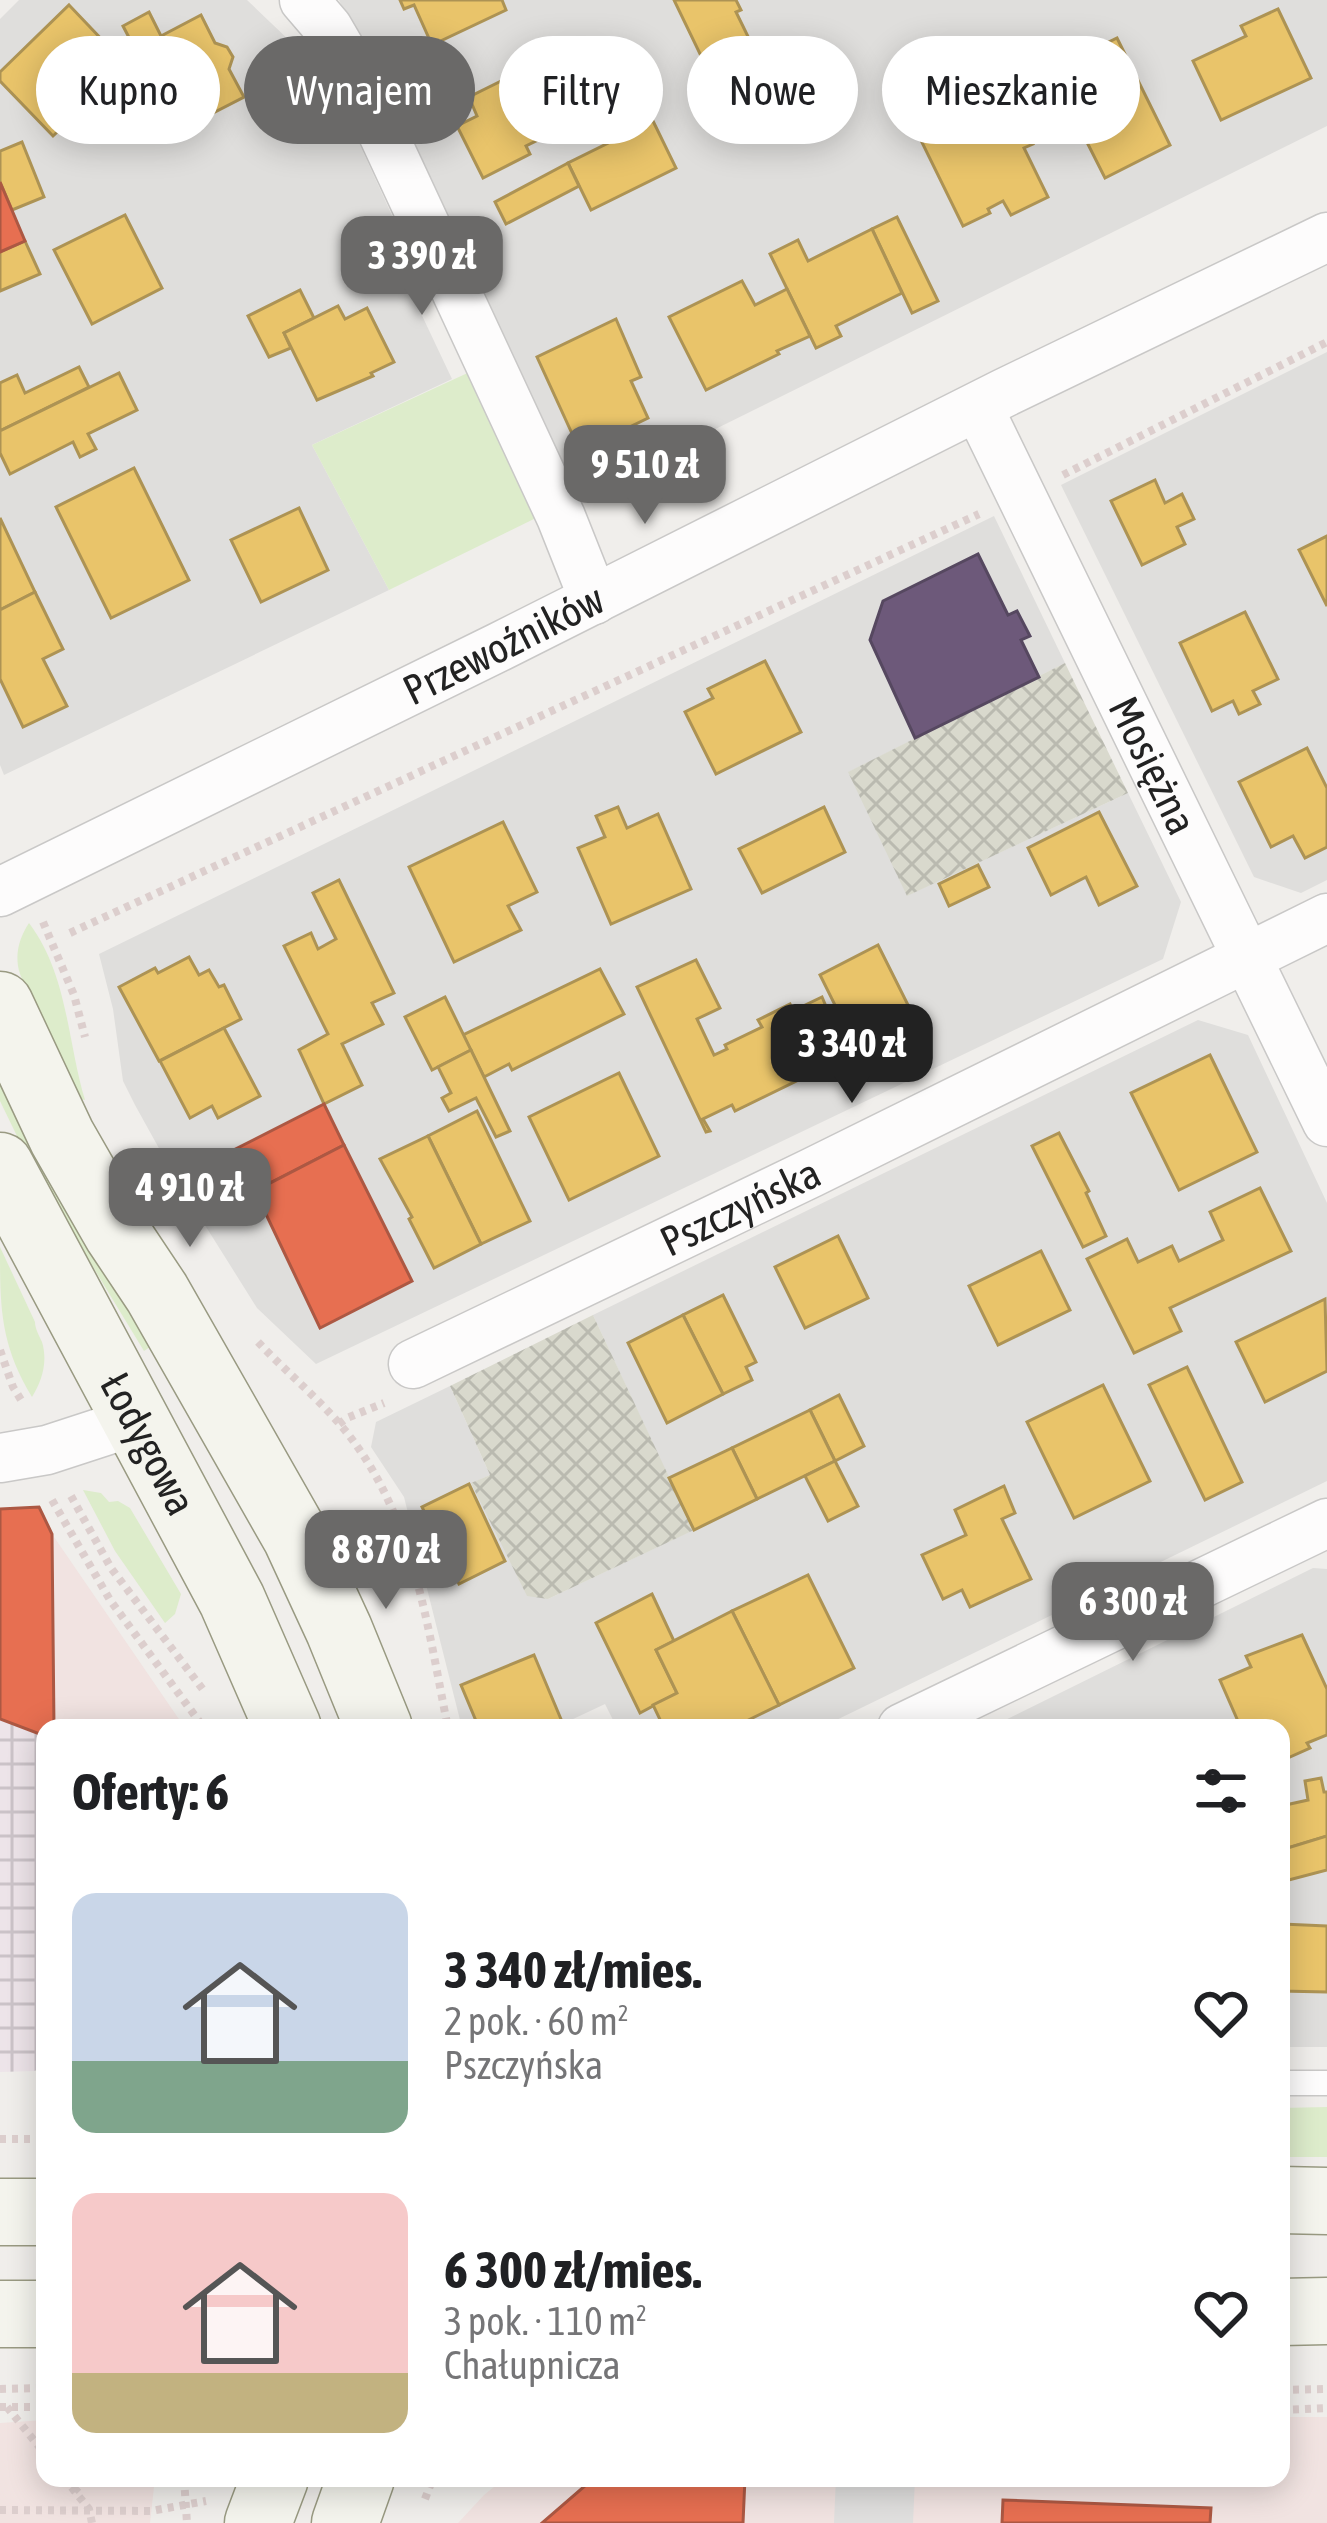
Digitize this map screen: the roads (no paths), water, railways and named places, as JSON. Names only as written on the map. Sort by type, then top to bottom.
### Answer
[{"type":"main road","name":"Łodygowa","points":[[0,1005],[62,1137],[296,1537],[375,1719]]},
{"type":"main road","name":"Łodygowa","points":[[0,1166],[232,1600],[284,1719]]},
{"type":"main road","points":[[1290,2200],[1327,2200]]},
{"type":"main road","points":[[0,2212],[36,2212]]},
{"type":"main road","points":[[1290,2312],[1327,2312]]},
{"type":"main road","points":[[0,2314],[36,2314]]},
{"type":"main road","points":[[345,2523],[358,2487]]},
{"type":"street","points":[[304,0],[328,28],[356,76],[561,517],[594,600]]},
{"type":"street","name":"Przewoźników","points":[[18,900],[594,600],[1327,237]]},
{"type":"street","name":"Mosiężna","points":[[978,407],[1327,1122]]},
{"type":"street","name":"Pszczyńska","points":[[413,1364],[1327,918]]},
{"type":"street","points":[[0,1457],[47,1450],[136,1421]]},
{"type":"street","points":[[921,1719],[1327,1523]]},
{"type":"lane","points":[[1290,2083],[1327,2083]]}]
